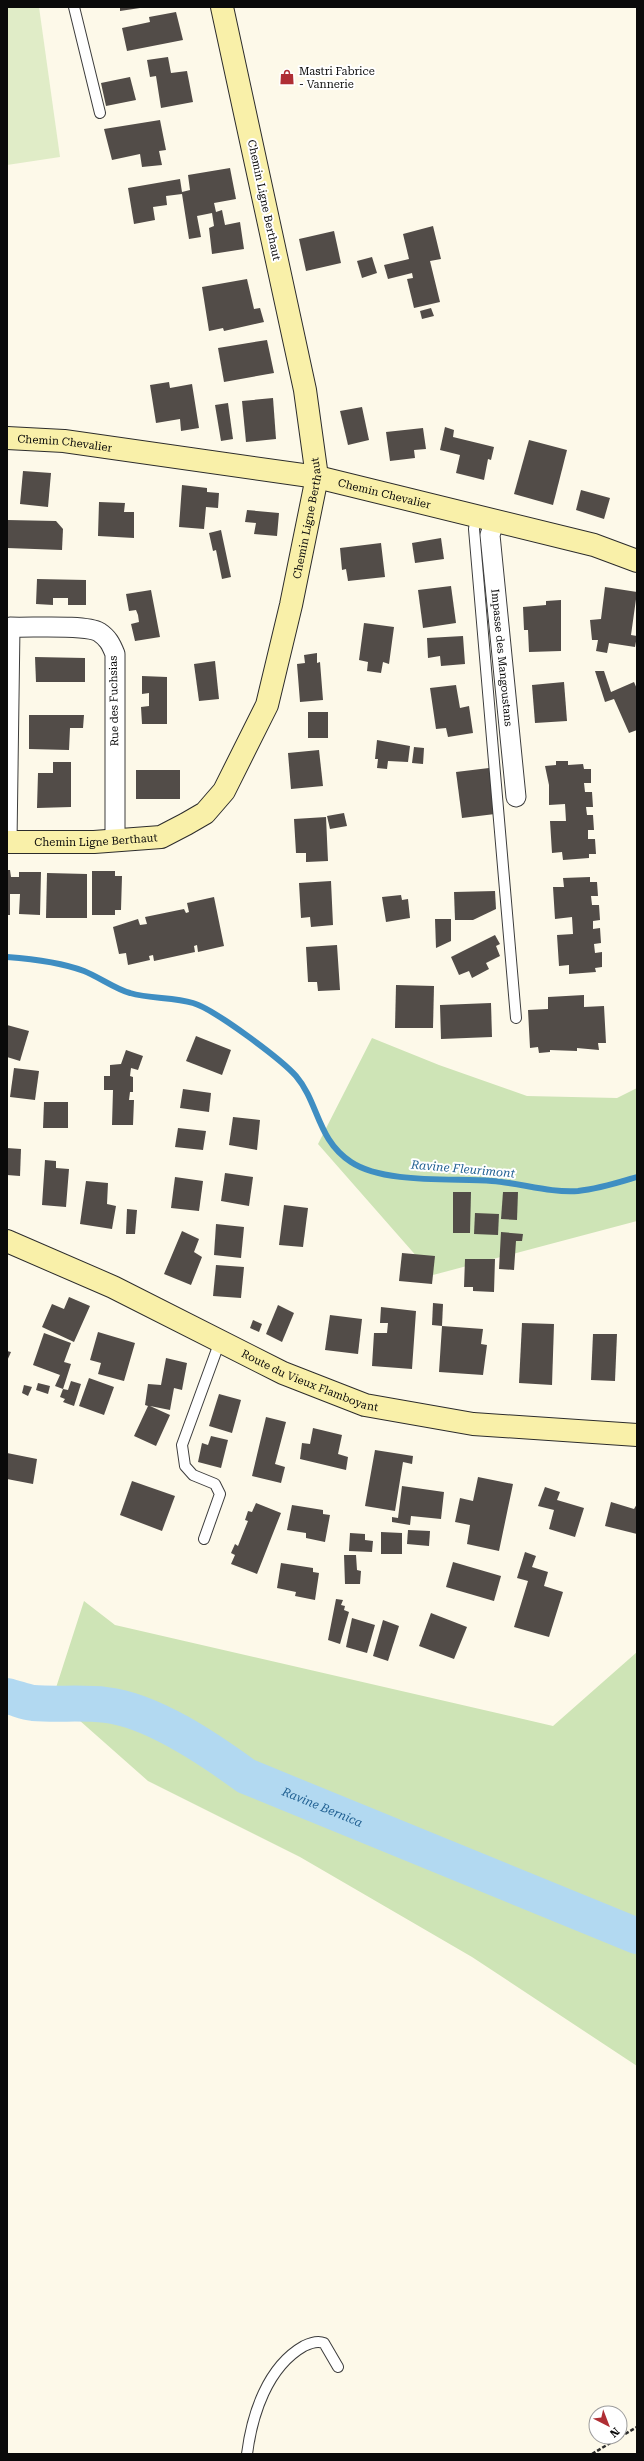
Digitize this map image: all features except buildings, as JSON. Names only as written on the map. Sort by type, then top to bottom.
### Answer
[{"type":"street","name":"Chemin Ligne Berthaut","points":[[7,842],[115,840],[161,837],[205,813],[224,791],[267,705],[291,605],[317,477],[305,390],[222,7]]},
{"type":"street","name":"Chemin Chevalier","points":[[7,438],[64,441],[317,477],[594,545],[637,561]]},
{"type":"street","name":"Impasse des Mangoustans","points":[[485,518],[490,535],[516,797]]},
{"type":"street","name":"Rue des Fuchsias","points":[[7,842],[8,627],[81,628],[98,631],[110,641],[115,654],[115,840]]},
{"type":"street","name":"Route du Vieux Flamboyant","points":[[7,1241],[113,1287],[283,1373],[365,1405],[472,1424],[637,1435]]},
{"type":"lane","points":[[74,7],[100,113]]},
{"type":"lane","points":[[485,518],[475,537],[516,1018]]},
{"type":"lane","points":[[204,1540],[220,1494],[215,1484],[193,1475],[185,1466],[182,1445],[220,1341]]},
{"type":"lane","points":[[247,2454],[256,2413],[265,2390],[281,2365],[296,2351],[309,2344],[319,2341],[324,2343],[338,2368]]},
{"type":"path","points":[[628,2432],[637,2427]]},
{"type":"path","points":[[592,2454],[607,2445]]},
{"type":"green space","points":[[7,7],[39,7],[60,157],[7,165]]},
{"type":"green space","points":[[372,1038],[439,1065],[527,1096],[617,1098],[637,1088],[637,1221],[433,1275],[318,1144]]},
{"type":"green space","points":[[84,1601],[115,1625],[553,1726],[637,1652],[637,2066],[472,1957],[300,1857],[148,1781],[53,1697]]},
{"type":"waterway","name":"Ravine Fleurimont","points":[[7,957],[66,965],[84,971],[125,991],[138,995],[178,1000],[203,1007],[231,1024],[288,1068],[304,1087],[319,1121],[331,1143],[351,1162],[365,1169],[381,1174],[400,1177],[492,1181],[556,1191],[593,1189],[637,1177]]},
{"type":"waterway","name":"Ravine Bernica","points":[[7,1696],[33,1703],[106,1705],[124,1708],[142,1714],[198,1743],[246,1776],[637,1936]]},
{"type":"place","name":"Mastri Fabrice - Vannerie","points":[[287,77]]}]
